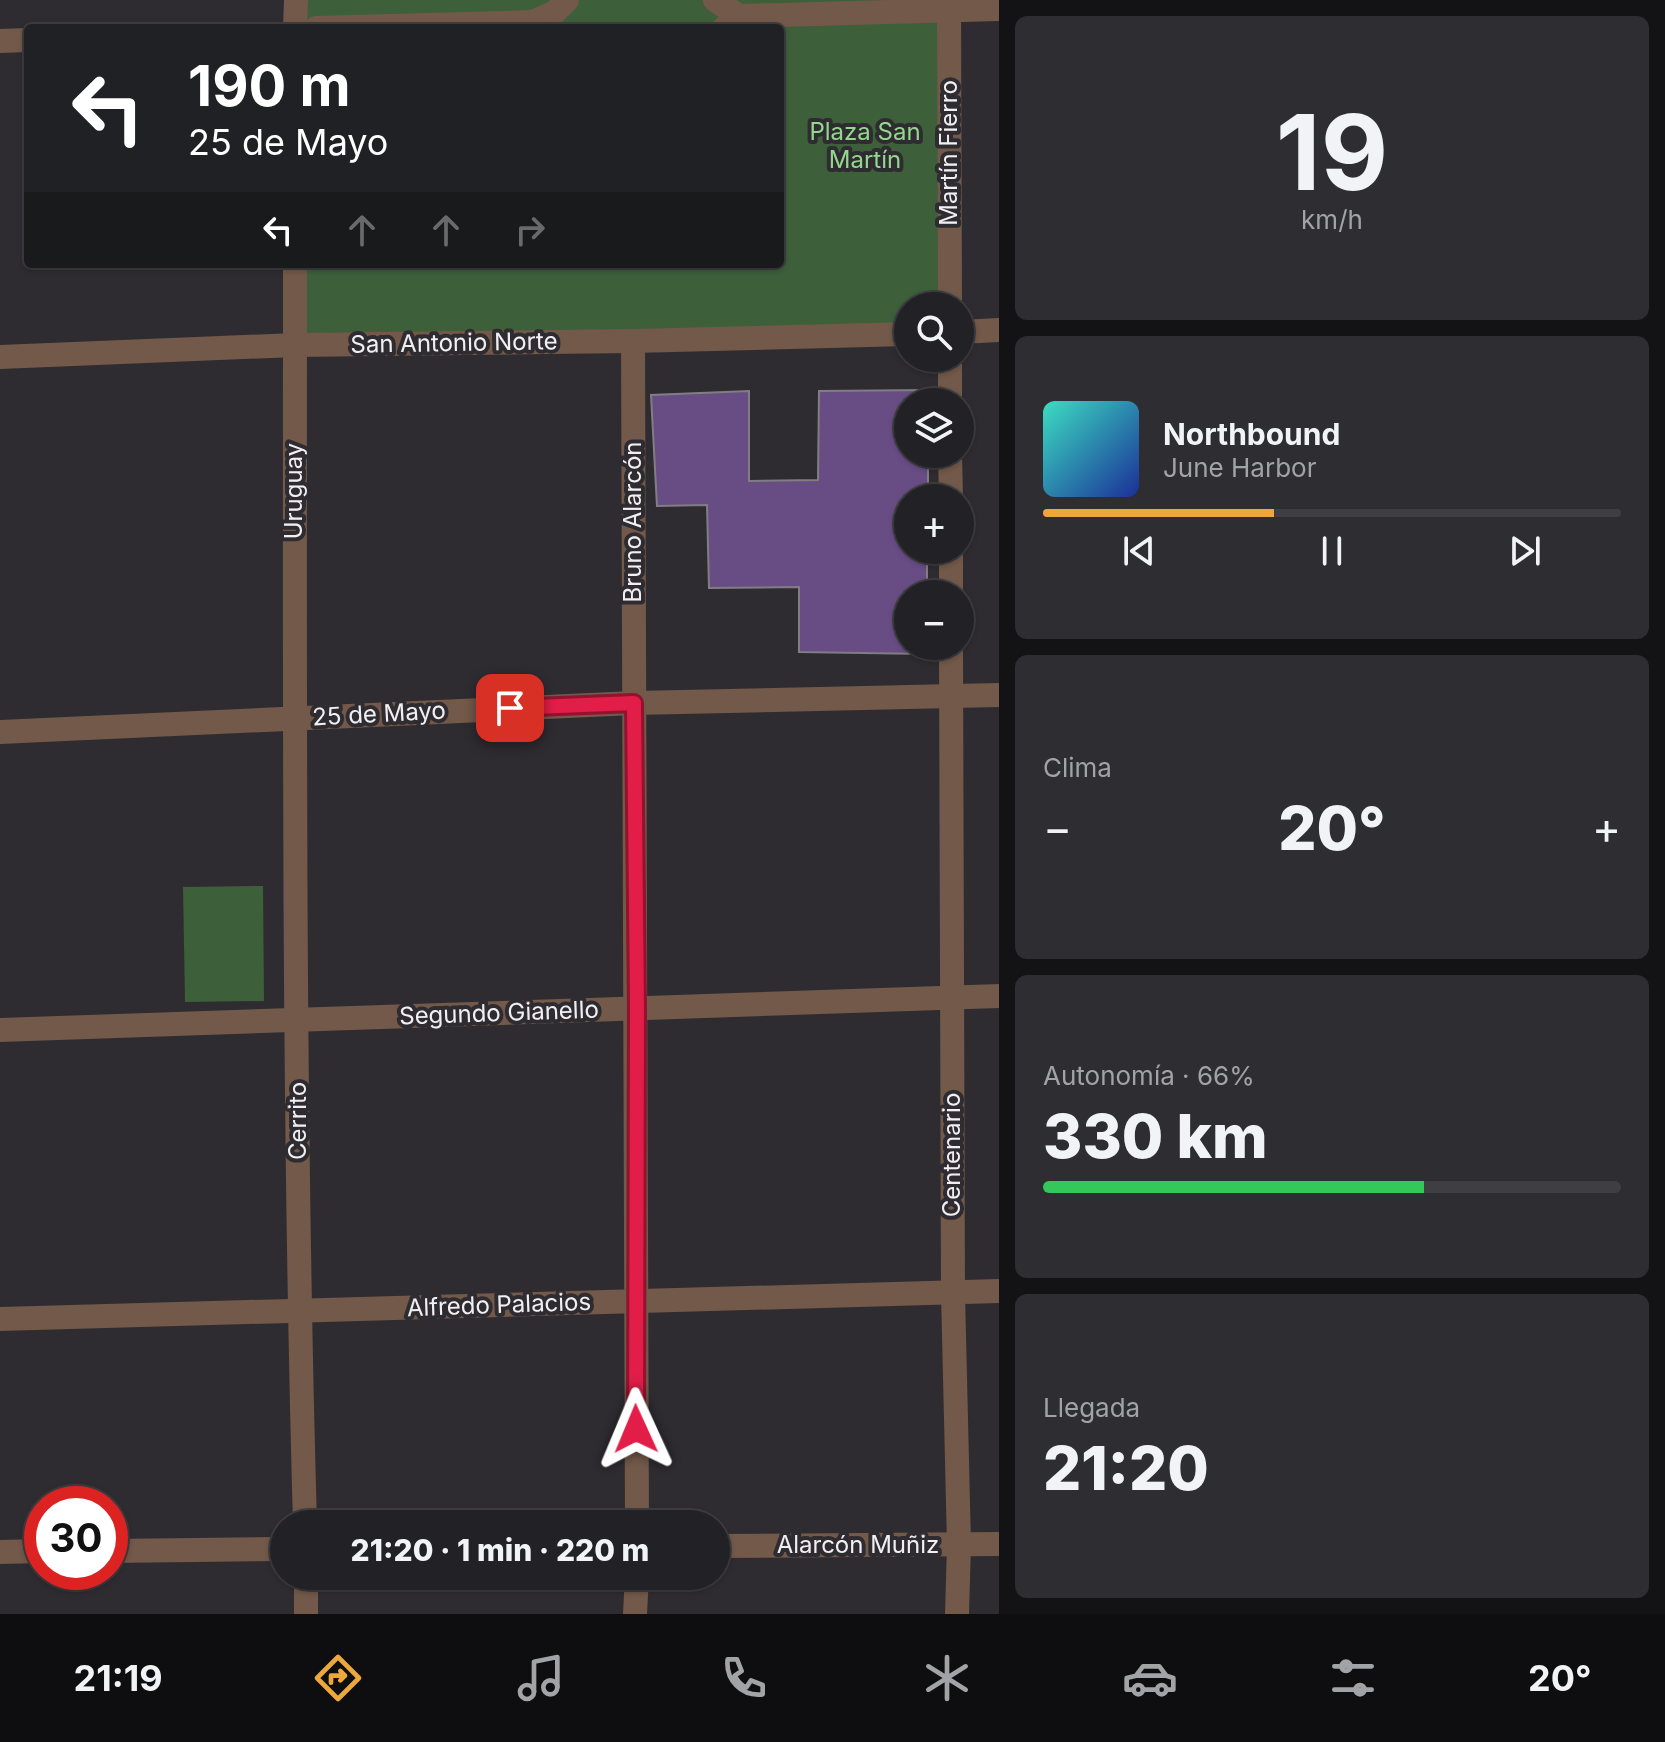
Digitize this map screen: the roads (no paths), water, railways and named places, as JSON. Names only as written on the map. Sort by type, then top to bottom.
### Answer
[{"type":"street","points":[[295,24],[296,0]]},
{"type":"street","points":[[541,24],[567,0]]},
{"type":"street","points":[[715,0],[732,22],[949,5],[999,9]]},
{"type":"street","name":"Martín Fierro","points":[[949,5],[950,292]]},
{"type":"street","points":[[0,41],[24,40]]},
{"type":"street","name":"Uruguay","points":[[293,718],[295,268]]},
{"type":"street","points":[[974,331],[999,330]]},
{"type":"street","name":"San Antonio Norte","points":[[0,357],[295,345],[894,334]]},
{"type":"street","name":"Bruno Alarcón","points":[[633,341],[637,1510]]},
{"type":"street","points":[[951,660],[951,696]]},
{"type":"street","name":"25 de Mayo","points":[[0,732],[634,703],[999,695]]},
{"type":"street","name":"Centenario","points":[[951,696],[953,1293],[959,1545],[957,1614]]},
{"type":"street","name":"Cerrito","points":[[293,718],[299,1311],[305,1510]]},
{"type":"street","name":"Segundo Gianello","points":[[0,1030],[999,996]]},
{"type":"street","name":"Alfredo Palacios","points":[[0,1319],[999,1291]]},
{"type":"street","name":"Alarcón Muñiz","points":[[730,1546],[999,1544]]},
{"type":"street","points":[[128,1551],[270,1549]]},
{"type":"street","points":[[0,1552],[24,1551]]},
{"type":"street","points":[[306,1590],[306,1614]]},
{"type":"street","points":[[635,1614],[636,1590]]},
{"type":"park label","name":"Plaza San Martín","points":[[865,146]]}]
